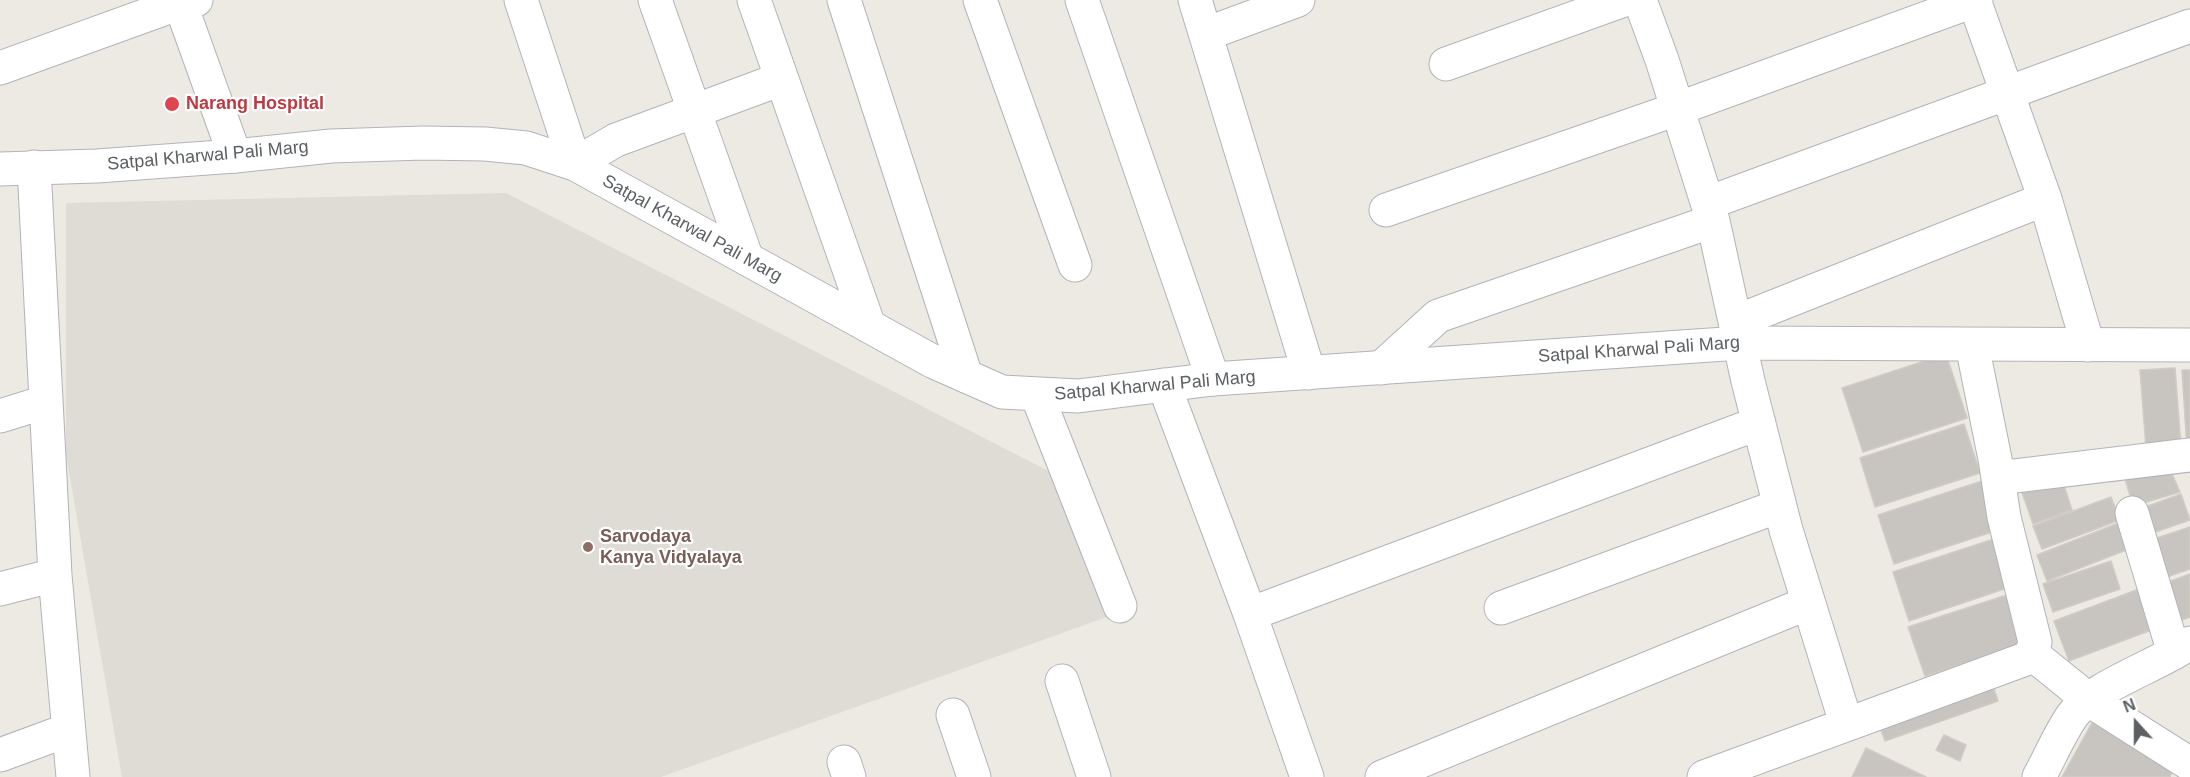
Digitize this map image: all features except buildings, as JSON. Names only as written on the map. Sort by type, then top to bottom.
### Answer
[{"type":"street","points":[[521,0],[575,164],[616,140],[781,79]]},
{"type":"street","points":[[655,0],[747,259]]},
{"type":"street","points":[[754,0],[869,326]]},
{"type":"street","points":[[844,0],[966,376]]},
{"type":"street","points":[[980,0],[1075,265]]},
{"type":"street","points":[[1082,0],[1213,379]]},
{"type":"street","points":[[1195,0],[1309,373]]},
{"type":"street","points":[[1206,34],[1298,0]]},
{"type":"street","points":[[1446,64],[1624,0]]},
{"type":"street","points":[[1640,0],[1710,212],[1779,506],[1846,723]]},
{"type":"street","points":[[1386,210],[1677,109],[1975,0],[2045,199],[2088,345]]},
{"type":"street","points":[[0,68],[185,1],[235,156]]},
{"type":"street","points":[[1381,368],[1438,316],[1710,212],[2008,93],[2190,26]]},
{"type":"street","name":"Satpal Kharwal Pali Marg","points":[[0,169],[97,166],[331,146],[423,143],[484,144],[526,148],[575,164],[934,362],[1002,392],[1037,395],[1078,396],[1213,379],[1381,368],[1738,332],[1972,345],[2190,345]]},
{"type":"street","points":[[34,167],[55,574],[73,777]]},
{"type":"street","points":[[1738,332],[2045,199]]},
{"type":"street","points":[[1704,777],[2031,657],[2035,642],[2004,517],[1972,345]]},
{"type":"street","points":[[1164,385],[1250,614],[1307,777]]},
{"type":"street","points":[[1037,395],[1120,606]]},
{"type":"street","points":[[0,416],[45,402]]},
{"type":"street","points":[[1250,614],[1759,423]]},
{"type":"street","points":[[1998,478],[2188,459]]},
{"type":"street","points":[[1501,608],[1779,506]]},
{"type":"street","points":[[2039,777],[2073,715],[2089,700],[2182,648],[2132,513]]},
{"type":"street","points":[[0,589],[55,574]]},
{"type":"street","points":[[1382,777],[1808,603]]},
{"type":"street","points":[[2031,653],[2089,700],[2190,764]]},
{"type":"street","points":[[1062,681],[1094,777]]},
{"type":"street","points":[[953,715],[974,777]]},
{"type":"street","points":[[0,755],[68,730]]},
{"type":"shaded area","name":"Sarvodaya Kanya Vidyalaya","points":[[506,193],[1070,482],[1118,613],[661,777],[122,777],[66,455],[66,203]]},
{"type":"place","name":"Narang Hospital","points":[[172,104]]},
{"type":"place","name":"Sarvodaya Kanya Vidyalaya","points":[[588,547]]}]
